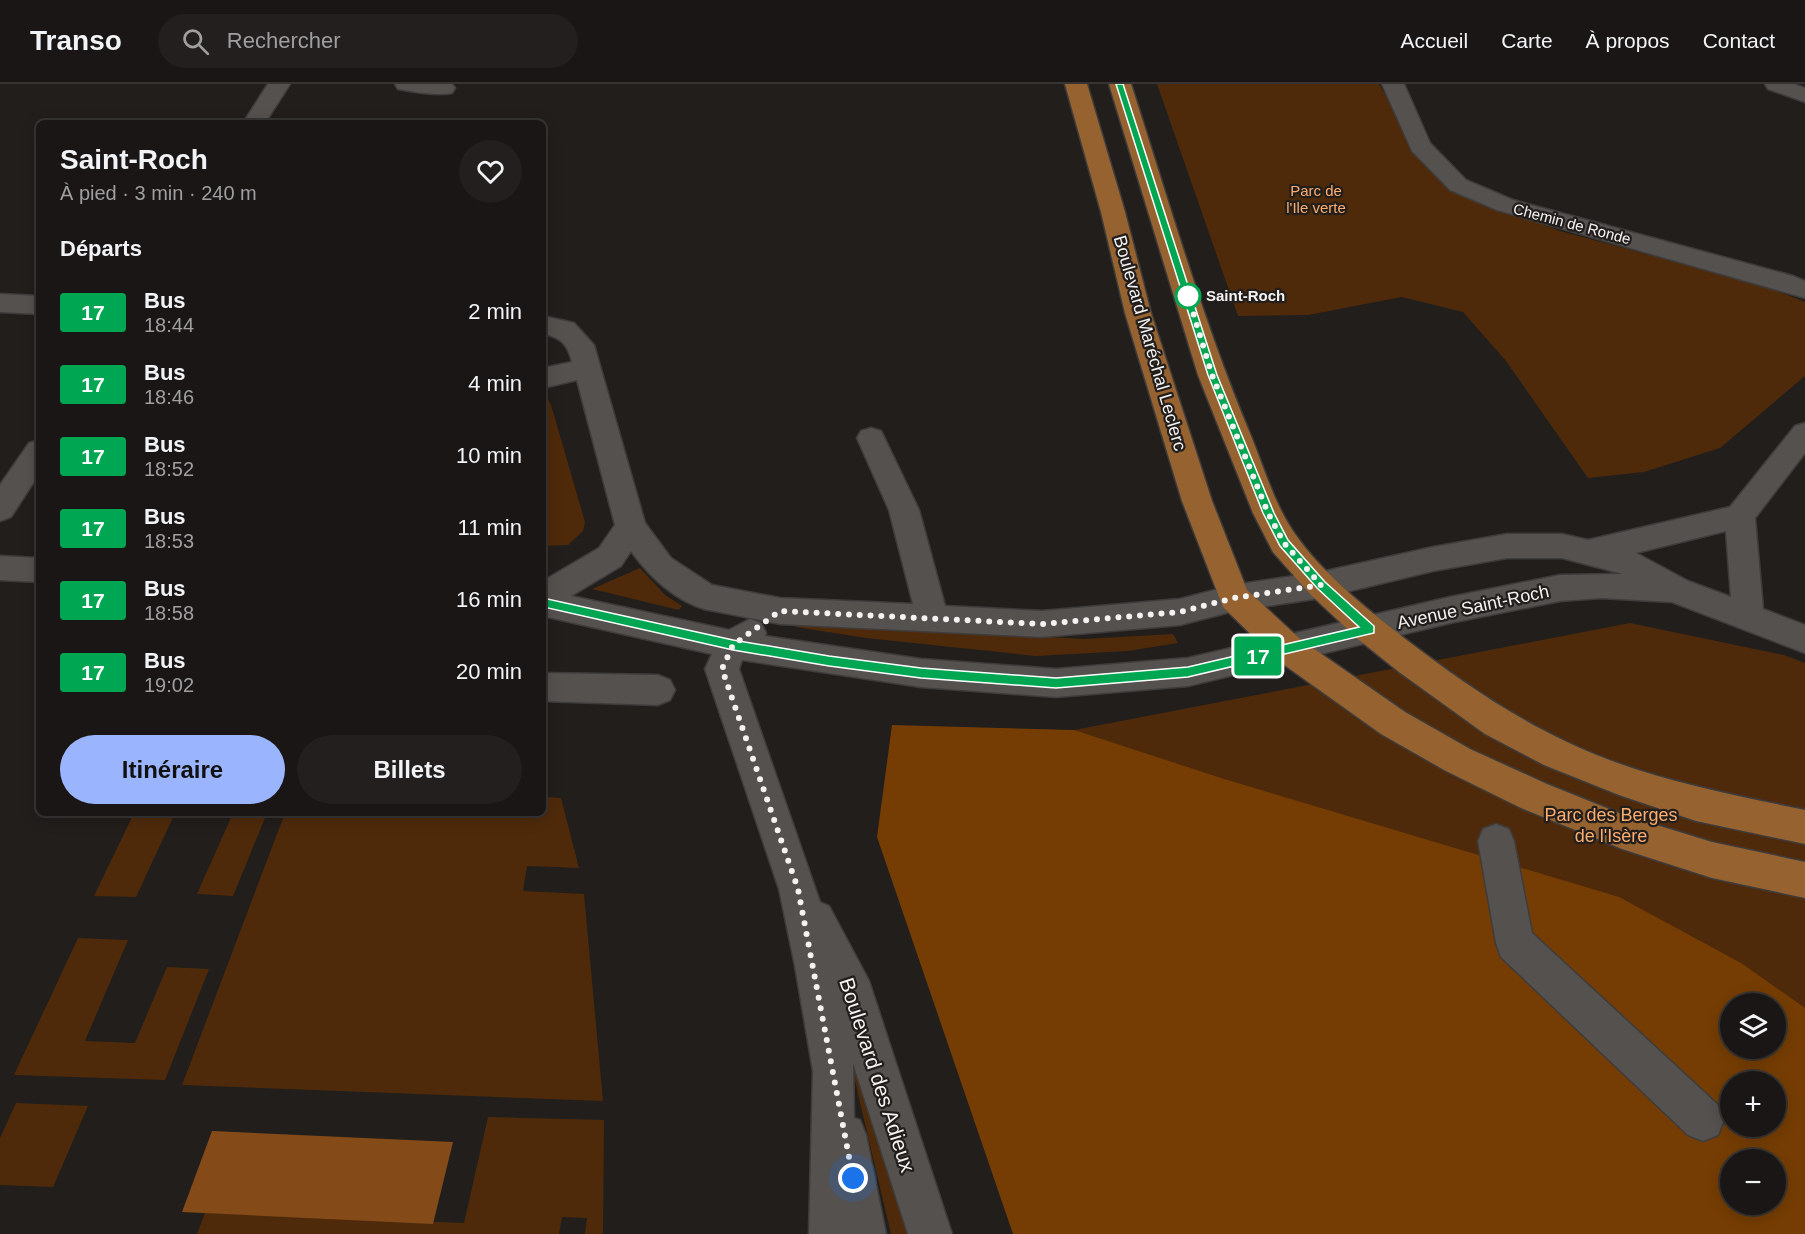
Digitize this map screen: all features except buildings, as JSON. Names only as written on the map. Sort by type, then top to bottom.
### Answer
[{"type":"main road","name":"Boulevard Maréchal Leclerc","points":[[1076,84],[1138,313],[1197,501],[1234,598]]},
{"type":"main road","points":[[1119,84],[1217,386],[1268,513],[1284,543],[1321,585],[1370,629],[1497,723],[1556,754],[1619,779],[1696,804],[1805,827]]},
{"type":"main road","points":[[1234,598],[1288,649],[1393,723],[1458,760],[1534,796],[1623,832],[1701,856],[1805,880]]},
{"type":"street","points":[[256,120],[279,84]]},
{"type":"street","points":[[406,84],[444,88]]},
{"type":"street","name":"Chemin de Ronde","points":[[1393,84],[1420,146],[1458,184],[1505,205],[1794,286]]},
{"type":"street","points":[[1776,84],[1805,96]]},
{"type":"street","points":[[0,303],[36,305]]},
{"type":"street","points":[[546,326],[565,329],[581,345],[631,527],[660,567],[704,596],[780,611],[1042,624],[1180,612],[1234,598],[1321,585],[1433,559],[1507,546],[1562,546],[1630,563],[1677,590],[1805,639]]},
{"type":"street","points":[[546,377],[587,368]]},
{"type":"street","points":[[1587,553],[1740,516],[1805,433]]},
{"type":"street","points":[[871,438],[912,508],[932,617]]},
{"type":"street","points":[[0,509],[36,455]]},
{"type":"street","points":[[1740,516],[1748,617]]},
{"type":"street","points":[[546,595],[610,558],[631,527]]},
{"type":"street","points":[[0,568],[36,570]]},
{"type":"street","name":"Avenue Saint-Roch","points":[[546,604],[733,645],[829,661],[921,673],[1056,683],[1188,672],[1370,629],[1560,588],[1601,585],[1677,590]]},
{"type":"street","points":[[733,645],[780,611]]},
{"type":"street","name":"Boulevard des Adieux","points":[[733,645],[722,669],[798,889],[864,1234]]},
{"type":"street","points":[[546,687],[658,690]]},
{"type":"street","points":[[1496,841],[1515,943],[1703,1120]]},
{"type":"street","name":"Boulevard des Adieux","points":[[798,889],[849,981],[885,1100],[930,1234]]},
{"type":"street","name":"Boulevard des Adieux","points":[[831,1234],[834,1071]]},
{"type":"green space","name":"Parc de l'Ile verte","points":[[1157,84],[1379,84],[1427,168],[1458,193],[1560,231],[1762,285],[1805,302],[1805,376],[1720,448],[1644,472],[1588,478],[1506,361],[1463,312],[1402,297],[1308,315],[1238,316]]},
{"type":"green space","points":[[546,399],[551,405],[585,522],[583,531],[568,545],[546,546]]},
{"type":"green space","points":[[640,568],[665,595],[682,606],[679,610],[592,589]]},
{"type":"green space","points":[[816,623],[1084,639],[1173,634],[1178,643],[1128,651],[1036,656],[866,638],[796,627],[796,624]]},
{"type":"green space","name":"Parc des Berges de l'Isère","points":[[1630,623],[1784,655],[1805,663],[1805,1234],[1746,1234],[999,738],[1074,730]]},
{"type":"green space","points":[[546,797],[561,798],[579,868],[527,866],[523,891],[584,894],[603,1101],[182,1085],[284,816],[546,816]]},
{"type":"green space","points":[[133,816],[174,816],[136,897],[94,896]]},
{"type":"green space","points":[[232,816],[266,816],[233,896],[197,894]]},
{"type":"green space","points":[[78,938],[128,940],[85,1041],[135,1043],[167,967],[209,969],[165,1080],[14,1075]]},
{"type":"green space","points":[[842,1026],[913,1234],[891,1234]]},
{"type":"green space","points":[[16,1103],[88,1106],[53,1187],[0,1185],[0,1138]]},
{"type":"green space","points":[[488,1117],[604,1120],[603,1234],[585,1234],[587,1218],[562,1217],[559,1234],[197,1234],[205,1213],[464,1223]]},
{"type":"shaded area","points":[[892,725],[1074,730],[1224,779],[1619,897],[1741,963],[1784,993],[1720,993],[1720,1059],[1786,1059],[1786,995],[1805,1008],[1805,1234],[1013,1234],[877,837]]},
{"type":"shaded area","points":[[212,1131],[453,1142],[433,1224],[182,1212]]},
{"type":"bus line","name":"17","points":[[546,604],[733,645],[829,661],[921,673],[1056,683],[1188,672],[1370,629],[1321,585],[1284,543],[1268,513],[1212,375],[1192,306],[1119,84]]},
{"type":"place","name":"Saint-Roch","points":[[1188,296]]},
{"type":"route","points":[[853,1178],[815,966],[798,889],[722,669],[733,645],[780,611],[1042,624],[1180,612],[1234,598],[1321,585],[1284,543],[1268,513],[1212,375],[1188,296]]}]
